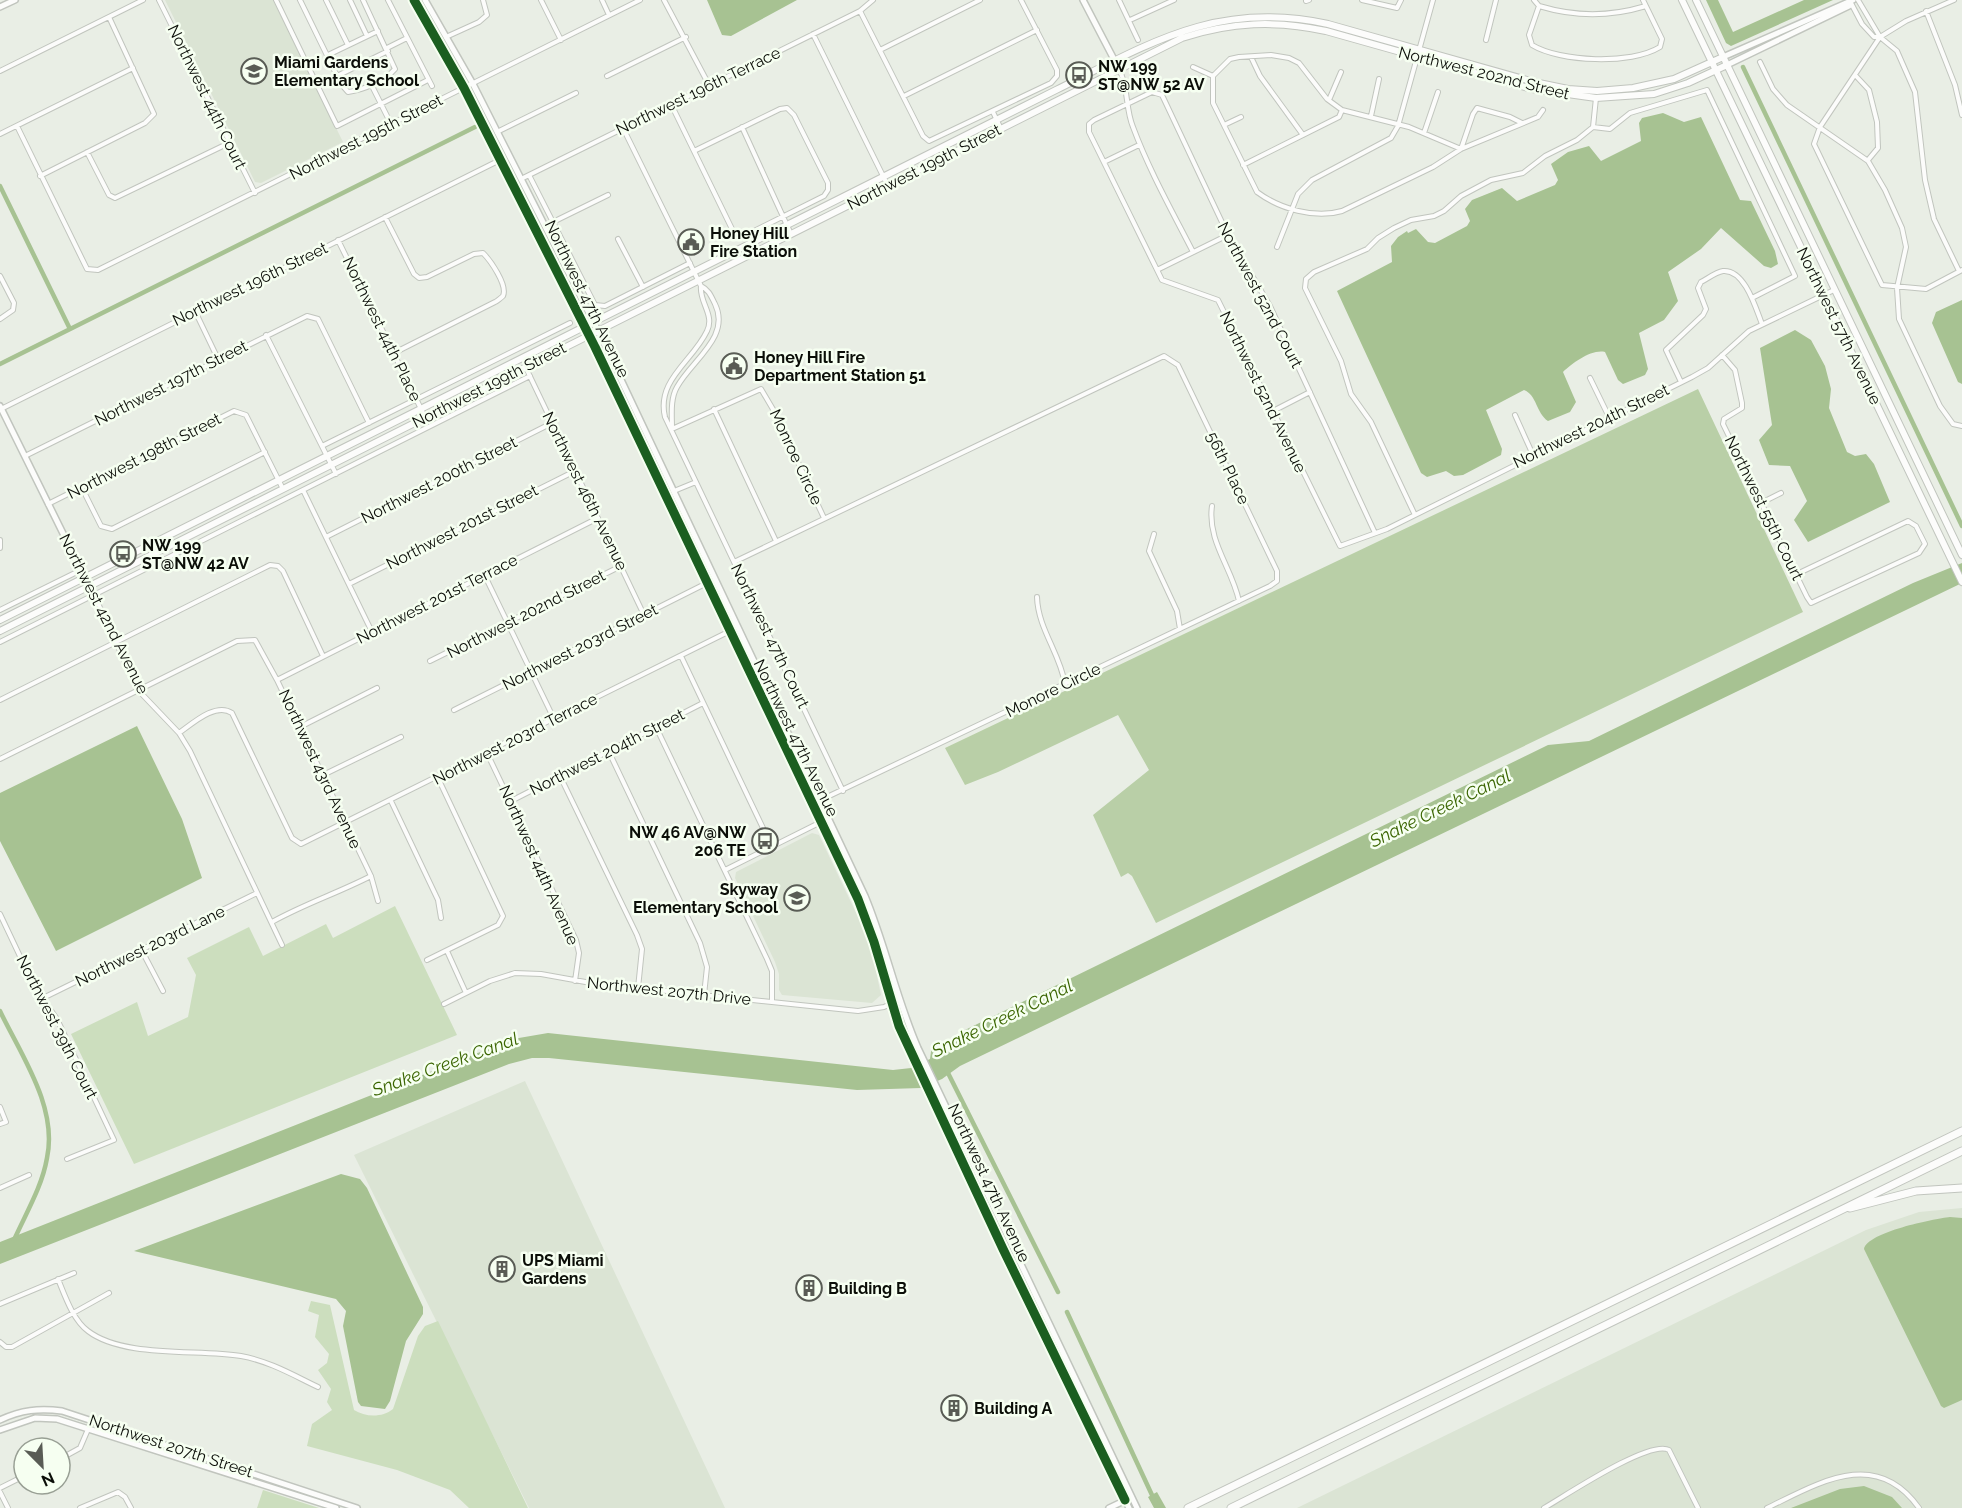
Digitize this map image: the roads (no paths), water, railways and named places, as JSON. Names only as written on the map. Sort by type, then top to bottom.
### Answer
[{"type":"highway","points":[[1188,1508],[1962,1131]]},
{"type":"highway","points":[[1231,1508],[1962,1151]]},
{"type":"highway","points":[[1841,1210],[1916,1191],[1962,1188]]},
{"type":"main road","points":[[0,7],[15,0]]},
{"type":"main road","name":"Northwest 47th Avenue","points":[[414,0],[464,88],[584,326],[866,919],[892,1005],[915,1062],[1129,1508]]},
{"type":"main road","name":"Northwest 47th Avenue","points":[[425,0],[472,84],[598,331],[829,818],[874,918],[899,1000],[923,1059],[1137,1508]]},
{"type":"main road","points":[[1083,0],[1119,69]]},
{"type":"main road","name":"Northwest 57th Avenue","points":[[1682,0],[1714,71],[1962,582]]},
{"type":"main road","name":"Northwest 57th Avenue","points":[[1696,0],[1962,555]]},
{"type":"main road","name":"Northwest 202nd Street","points":[[1241,21],[1309,27],[1418,53],[1549,93],[1654,94],[1688,83],[1727,65],[1849,6],[1854,0]]},
{"type":"main road","name":"Northwest 202nd Street","points":[[1597,95],[1659,83],[1711,63],[1854,0]]},
{"type":"main road","name":"Northwest 199th Street","points":[[0,620],[1115,61],[1180,31],[1241,21]]},
{"type":"main road","name":"Northwest 199th Street","points":[[0,631],[588,335],[700,283],[791,234],[1182,38],[1241,21]]},
{"type":"main road","points":[[507,175],[515,180],[521,179]]},
{"type":"main road","name":"Northwest 42nd Avenue","points":[[0,408],[89,586]]},
{"type":"main road","points":[[647,458],[662,466]]},
{"type":"main road","points":[[705,584],[711,572]]},
{"type":"main road","points":[[728,632],[744,641]]},
{"type":"main road","name":"Northwest 207th Street","points":[[0,1420],[20,1412],[46,1409],[92,1420],[357,1508]]},
{"type":"main road","name":"Northwest 207th Street","points":[[0,1430],[35,1418],[57,1419],[336,1508]]},
{"type":"main road","points":[[1108,1508],[1132,1497]]},
{"type":"street","points":[[0,71],[143,0]]},
{"type":"street","name":"Northwest 44th Court","points":[[159,0],[255,193]]},
{"type":"street","points":[[276,0],[338,126],[428,80]]},
{"type":"street","points":[[300,0],[336,75],[348,92],[390,75],[395,69],[388,49],[363,0]]},
{"type":"street","points":[[326,0],[348,45]]},
{"type":"street","points":[[350,0],[368,36]]},
{"type":"street","points":[[388,0],[432,86]]},
{"type":"street","points":[[446,37],[479,22],[487,15],[483,0]]},
{"type":"street","points":[[541,0],[561,40]]},
{"type":"street","points":[[602,0],[609,15]]},
{"type":"street","name":"Northwest 195th Street","points":[[39,176],[87,269],[92,271],[255,193],[640,0]]},
{"type":"street","points":[[664,0],[686,37],[709,85]]},
{"type":"street","name":"Northwest 196th Terrace","points":[[521,179],[860,11],[873,0]]},
{"type":"street","points":[[880,50],[980,0]]},
{"type":"street","points":[[860,11],[923,136],[929,141],[1051,83],[1057,76],[1057,70],[1021,0]]},
{"type":"street","points":[[1119,0],[1138,39]]},
{"type":"street","points":[[1130,20],[1174,0]]},
{"type":"street","points":[[1362,0],[1397,8],[1401,0]]},
{"type":"street","points":[[1277,247],[1291,208],[1299,194],[1312,180],[1391,138],[1398,126],[1433,0]]},
{"type":"street","points":[[1486,40],[1496,0]]},
{"type":"street","points":[[1534,0],[1539,6],[1586,15],[1624,13],[1646,6]]},
{"type":"street","points":[[1539,6],[1529,35],[1532,45],[1559,55],[1601,58],[1640,54],[1660,47],[1662,39],[1643,0]]},
{"type":"street","points":[[1854,0],[1880,37],[1897,51],[1915,92],[1925,180],[1934,219],[1960,270],[1926,289],[1882,285],[1814,144],[1814,136],[1880,37],[1926,11],[1954,0]]},
{"type":"street","points":[[1854,0],[1860,20],[1874,37],[1880,37]]},
{"type":"street","points":[[1926,11],[1955,85],[1962,115]]},
{"type":"street","points":[[17,126],[39,176],[145,123],[154,114],[148,97],[108,17]]},
{"type":"street","points":[[1860,20],[1866,17]]},
{"type":"street","points":[[1868,30],[1872,26]]},
{"type":"street","points":[[904,96],[1037,30]]},
{"type":"street","points":[[328,55],[378,31]]},
{"type":"street","points":[[813,34],[888,186]]},
{"type":"street","points":[[607,76],[686,37]]},
{"type":"street","points":[[336,75],[407,39]]},
{"type":"street","points":[[1461,149],[1439,142],[1424,133],[1371,116],[1342,110],[1329,100],[1299,63],[1289,58],[1271,55],[1230,59],[1213,76],[1213,103],[1257,192],[1266,199],[1307,213],[1328,215],[1342,211],[1433,167],[1461,149],[1538,117],[1543,110]]},
{"type":"street","points":[[1251,57],[1260,76],[1304,135]]},
{"type":"street","points":[[1760,62],[1773,89],[1787,105],[1868,161],[1902,228],[1906,247],[1897,288],[1899,319],[1940,406],[1953,424],[1962,426]]},
{"type":"street","points":[[1193,67],[1213,76]]},
{"type":"street","points":[[0,134],[133,68]]},
{"type":"street","points":[[1119,69],[1128,93],[1128,114],[1140,145],[1193,252]]},
{"type":"street","points":[[1329,100],[1341,72]]},
{"type":"street","points":[[1855,75],[1869,90],[1877,122],[1878,148],[1868,161]]},
{"type":"street","points":[[1371,116],[1379,79]]},
{"type":"street","points":[[371,84],[391,124]]},
{"type":"street","points":[[1593,127],[1610,129],[1630,113],[1707,90],[1795,276],[1752,298]]},
{"type":"street","name":"Northwest 52nd Court","points":[[1127,104],[1152,92],[1162,95],[1228,235],[1249,276],[1270,306],[1375,533]]},
{"type":"street","points":[[1424,133],[1438,92]]},
{"type":"street","points":[[497,132],[576,93]]},
{"type":"street","points":[[1414,513],[1371,422],[1352,394],[1341,361],[1305,288],[1306,279],[1314,272],[1366,249],[1378,238],[1403,224],[1444,211],[1461,196],[1491,180],[1523,173],[1545,156],[1577,140],[1593,127],[1597,95]]},
{"type":"street","points":[[671,104],[735,235],[744,236],[824,196],[828,190],[828,183],[794,115],[787,108],[741,127],[694,151]]},
{"type":"street","points":[[1127,104],[1089,124],[1089,132],[1157,270],[1228,235]]},
{"type":"street","points":[[1461,149],[1473,114],[1478,108],[1510,117],[1522,124]]},
{"type":"street","points":[[1243,165],[1338,117],[1342,110]]},
{"type":"street","points":[[993,112],[1001,129]]},
{"type":"street","points":[[1224,125],[1241,117]]},
{"type":"street","points":[[741,127],[791,234]]},
{"type":"street","points":[[623,128],[694,272],[710,294],[719,314],[720,325],[716,335],[682,380],[673,399],[672,429]]},
{"type":"street","points":[[87,152],[109,195],[115,198],[229,143]]},
{"type":"street","points":[[1104,162],[1140,145]]},
{"type":"street","name":"Northwest 196th Street","points":[[0,408],[500,160]]},
{"type":"street","name":"Northwest 47th Avenue","points":[[529,175],[592,302],[597,306],[605,306],[643,287]]},
{"type":"street","points":[[553,222],[608,195]]},
{"type":"street","points":[[385,217],[414,274],[419,278],[427,277],[474,254],[483,253],[489,258],[504,289],[502,296],[495,302],[394,353]]},
{"type":"street","points":[[618,239],[643,287],[690,263]]},
{"type":"street","name":"Northwest 44th Place","points":[[338,240],[425,417]]},
{"type":"street","name":"Northwest 52nd Avenue","points":[[1157,270],[1162,280],[1218,300],[1340,546]]},
{"type":"street","points":[[1681,382],[1666,350],[1703,315],[1706,309],[1698,288],[1701,282],[1723,271],[1741,280],[1752,298],[1762,324]]},
{"type":"street","points":[[0,276],[14,303],[13,310],[0,319]]},
{"type":"street","points":[[700,283],[702,298],[709,316],[719,314]]},
{"type":"street","name":"Northwest 204th Street","points":[[1340,546],[1396,525],[1414,513],[1681,382],[1708,368],[1738,339],[1762,324],[1834,290]]},
{"type":"street","points":[[195,311],[218,359]]},
{"type":"street","name":"Northwest 197th Street","points":[[24,456],[307,316],[318,319],[369,423]]},
{"type":"street","name":"Northwest 47th Court","points":[[709,316],[706,334],[667,385],[663,402],[664,417],[672,429],[843,790]]},
{"type":"street","points":[[322,446],[570,323]]},
{"type":"street","points":[[266,335],[336,474]]},
{"type":"street","name":"Northwest 55th Court","points":[[1722,355],[1735,370],[1742,403],[1739,410],[1724,419],[1723,424],[1811,603],[1920,553],[1924,544],[1916,526],[1908,522],[1797,574]]},
{"type":"street","name":"56th Place","points":[[824,518],[1164,356],[1172,359],[1178,365],[1277,571],[1277,581]]},
{"type":"street","name":"Northwest 46th Avenue","points":[[526,367],[644,615]]},
{"type":"street","points":[[674,375],[682,380]]},
{"type":"street","points":[[0,642],[530,376]]},
{"type":"street","points":[[1590,378],[1609,417]]},
{"type":"street","name":"Monroe Circle","points":[[672,429],[761,389],[768,398],[824,518]]},
{"type":"street","points":[[1273,411],[1310,392]]},
{"type":"street","points":[[714,409],[776,541]]},
{"type":"street","name":"Northwest 198th Street","points":[[48,504],[234,411],[246,415],[265,452]]},
{"type":"street","points":[[1515,415],[1533,454]]},
{"type":"street","name":"Northwest 200th Street","points":[[326,537],[552,423]]},
{"type":"street","points":[[82,488],[101,526],[105,529],[112,529],[265,452],[283,489]]},
{"type":"street","name":"Northwest 201st Street","points":[[349,584],[575,471]]},
{"type":"street","points":[[673,492],[696,482]]},
{"type":"street","points":[[303,490],[372,632]]},
{"type":"street","points":[[1761,503],[1781,493]]},
{"type":"street","points":[[1212,506],[1210,520],[1212,535],[1235,583],[1239,601]]},
{"type":"street","points":[[734,562],[824,518]]},
{"type":"street","name":"Northwest 201st Terrace","points":[[277,680],[598,519]]},
{"type":"street","points":[[1154,534],[1149,551],[1177,611],[1180,629]]},
{"type":"street","points":[[0,540],[0,548]]},
{"type":"street","points":[[0,700],[270,565],[278,566],[283,571],[323,656]]},
{"type":"street","name":"Northwest 202nd Street","points":[[430,661],[621,566]]},
{"type":"street","points":[[0,610],[82,570]]},
{"type":"street","points":[[485,576],[554,719]]},
{"type":"street","name":"Monore Circle","points":[[827,797],[1277,581]]},
{"type":"street","name":"Northwest 203rd Street","points":[[454,711],[705,584]]},
{"type":"street","name":"Northwest 42nd Avenue","points":[[89,586],[138,690],[179,733],[190,751],[282,945]]},
{"type":"street","points":[[1038,597],[1039,617],[1060,662],[1065,684]]},
{"type":"street","name":"Northwest 203rd Terrace","points":[[179,733],[218,709],[227,709],[232,713],[292,838],[301,844],[728,632]]},
{"type":"street","name":"Northwest 43rd Avenue","points":[[138,690],[237,641],[255,640],[277,680],[371,876],[378,901]]},
{"type":"street","points":[[681,656],[772,847]]},
{"type":"street","points":[[300,728],[377,688]]},
{"type":"street","points":[[0,759],[138,690]]},
{"type":"street","name":"Northwest 204th Street","points":[[511,801],[703,703]]},
{"type":"street","points":[[656,727],[770,965],[772,1002]]},
{"type":"street","points":[[322,776],[400,737]]},
{"type":"street","points":[[609,752],[700,943],[707,967],[704,995]]},
{"type":"street","name":"Northwest 44th Avenue","points":[[487,753],[576,940],[579,953],[575,981]]},
{"type":"street","points":[[560,776],[637,935],[642,949],[638,988]]},
{"type":"street","points":[[427,960],[498,925],[503,916],[438,777]]},
{"type":"street","points":[[391,801],[438,900],[441,918]]},
{"type":"street","points":[[725,870],[829,818]]},
{"type":"street","points":[[272,922],[302,905],[333,895],[371,876]]},
{"type":"street","name":"Northwest 203rd Lane","points":[[44,998],[257,893]]},
{"type":"street","name":"Northwest 39th Court","points":[[0,914],[35,988],[57,1019],[114,1140],[67,1159]]},
{"type":"street","points":[[141,951],[163,991]]},
{"type":"street","points":[[447,951],[466,993]]},
{"type":"street","name":"Northwest 207th Drive","points":[[444,1004],[490,981],[515,973],[541,974],[575,981],[858,1011],[892,1005],[899,1000]]},
{"type":"street","points":[[0,1107],[6,1122],[0,1124]]},
{"type":"street","points":[[0,1188],[29,1175]]},
{"type":"street","points":[[0,1304],[75,1273]]},
{"type":"street","points":[[58,1279],[74,1313],[86,1330],[104,1340],[149,1350],[241,1356],[268,1363],[318,1387]]},
{"type":"street","points":[[0,1342],[6,1347],[12,1347],[109,1293]]},
{"type":"street","points":[[72,1452],[80,1448],[92,1420]]},
{"type":"street","points":[[1544,1508],[1601,1474],[1653,1448],[1663,1447],[1669,1450],[1698,1508]]},
{"type":"street","points":[[1767,1508],[1834,1477],[1852,1474],[1883,1479],[1895,1485],[1908,1494],[1919,1508]]},
{"type":"street","points":[[0,1490],[8,1508]]},
{"type":"street","points":[[80,1508],[118,1492],[125,1497],[131,1508]]},
{"type":"water","points":[[707,0],[797,0],[731,36],[722,35]]},
{"type":"water","points":[[1706,0],[1718,0],[1733,32],[1804,0],[1833,0],[1731,46],[1726,43]]},
{"type":"water","points":[[1663,113],[1684,122],[1701,117],[1740,200],[1751,201],[1775,251],[1778,264],[1771,268],[1764,266],[1721,228],[1701,249],[1668,272],[1678,301],[1664,320],[1639,333],[1648,369],[1645,375],[1623,384],[1618,380],[1605,352],[1588,355],[1563,372],[1576,402],[1570,412],[1548,421],[1532,396],[1524,390],[1486,410],[1502,449],[1501,455],[1463,475],[1454,476],[1446,471],[1427,477],[1421,473],[1337,291],[1392,262],[1391,246],[1407,231],[1408,233],[1416,229],[1428,242],[1435,243],[1467,226],[1470,221],[1465,209],[1472,200],[1502,188],[1517,201],[1555,185],[1558,180],[1551,164],[1568,152],[1589,146],[1601,161],[1641,141],[1639,123],[1642,118]]},
{"type":"water","points":[[1962,300],[1962,384],[1958,382],[1932,323],[1936,312]]},
{"type":"water","points":[[1795,330],[1811,340],[1825,366],[1831,389],[1829,408],[1847,452],[1855,456],[1866,454],[1874,464],[1890,502],[1808,542],[1794,520],[1807,501],[1790,466],[1769,465],[1759,440],[1772,425],[1760,348]]},
{"type":"water","name":"Snake Creek Canal","points":[[1962,563],[1962,583],[960,1066],[942,1079],[921,1088],[857,1090],[532,1058],[509,1064],[0,1264],[0,1242],[513,1039],[548,1033],[893,1070],[911,1068],[930,1059],[932,1044],[938,1048],[945,1047],[965,1030],[1548,745],[1589,741],[1913,583]]},
{"type":"water","points":[[137,726],[182,819],[202,878],[56,951],[0,841],[0,793]]},
{"type":"water","points":[[341,1174],[360,1179],[367,1188],[423,1307],[423,1314],[406,1341],[390,1401],[385,1409],[361,1406],[358,1402],[343,1326],[346,1311],[336,1299],[134,1251]]},
{"type":"water","points":[[1950,1217],[1962,1218],[1962,1400],[1944,1408],[1864,1249],[1868,1243],[1888,1232]]},
{"type":"water","points":[[1864,1486],[1892,1497],[1902,1508],[1791,1508],[1840,1489]]},
{"type":"water","points":[[1157,1492],[1166,1508],[1154,1508],[1148,1497]]},
{"type":"waterway","points":[[1743,67],[1962,526]]},
{"type":"waterway","points":[[0,364],[475,127]]},
{"type":"waterway","points":[[0,186],[70,329]]},
{"type":"waterway","points":[[0,1011],[36,1082],[47,1120],[49,1139],[41,1179],[14,1240]]},
{"type":"waterway","points":[[947,1071],[1058,1292]]},
{"type":"waterway","points":[[1067,1312],[1158,1508]]},
{"type":"place","name":"Miami Gardens Elementary School","points":[[254,71]]},
{"type":"place","name":"NW 199 ST@NW 52 AV","points":[[1079,75]]},
{"type":"place","name":"Honey Hill Fire Station","points":[[691,242]]},
{"type":"place","name":"Honey Hill Fire Department Station 51","points":[[734,366]]},
{"type":"place","name":"NW 199 ST@NW 42 AV","points":[[123,554]]},
{"type":"place","name":"NW 46 AV@NW 206 TE","points":[[765,841]]},
{"type":"place","name":"Skyway Elementary School","points":[[797,898]]},
{"type":"place","name":"UPS Miami Gardens","points":[[502,1269]]},
{"type":"place","name":"Building B","points":[[809,1288]]},
{"type":"place","name":"Building A","points":[[954,1408]]}]
